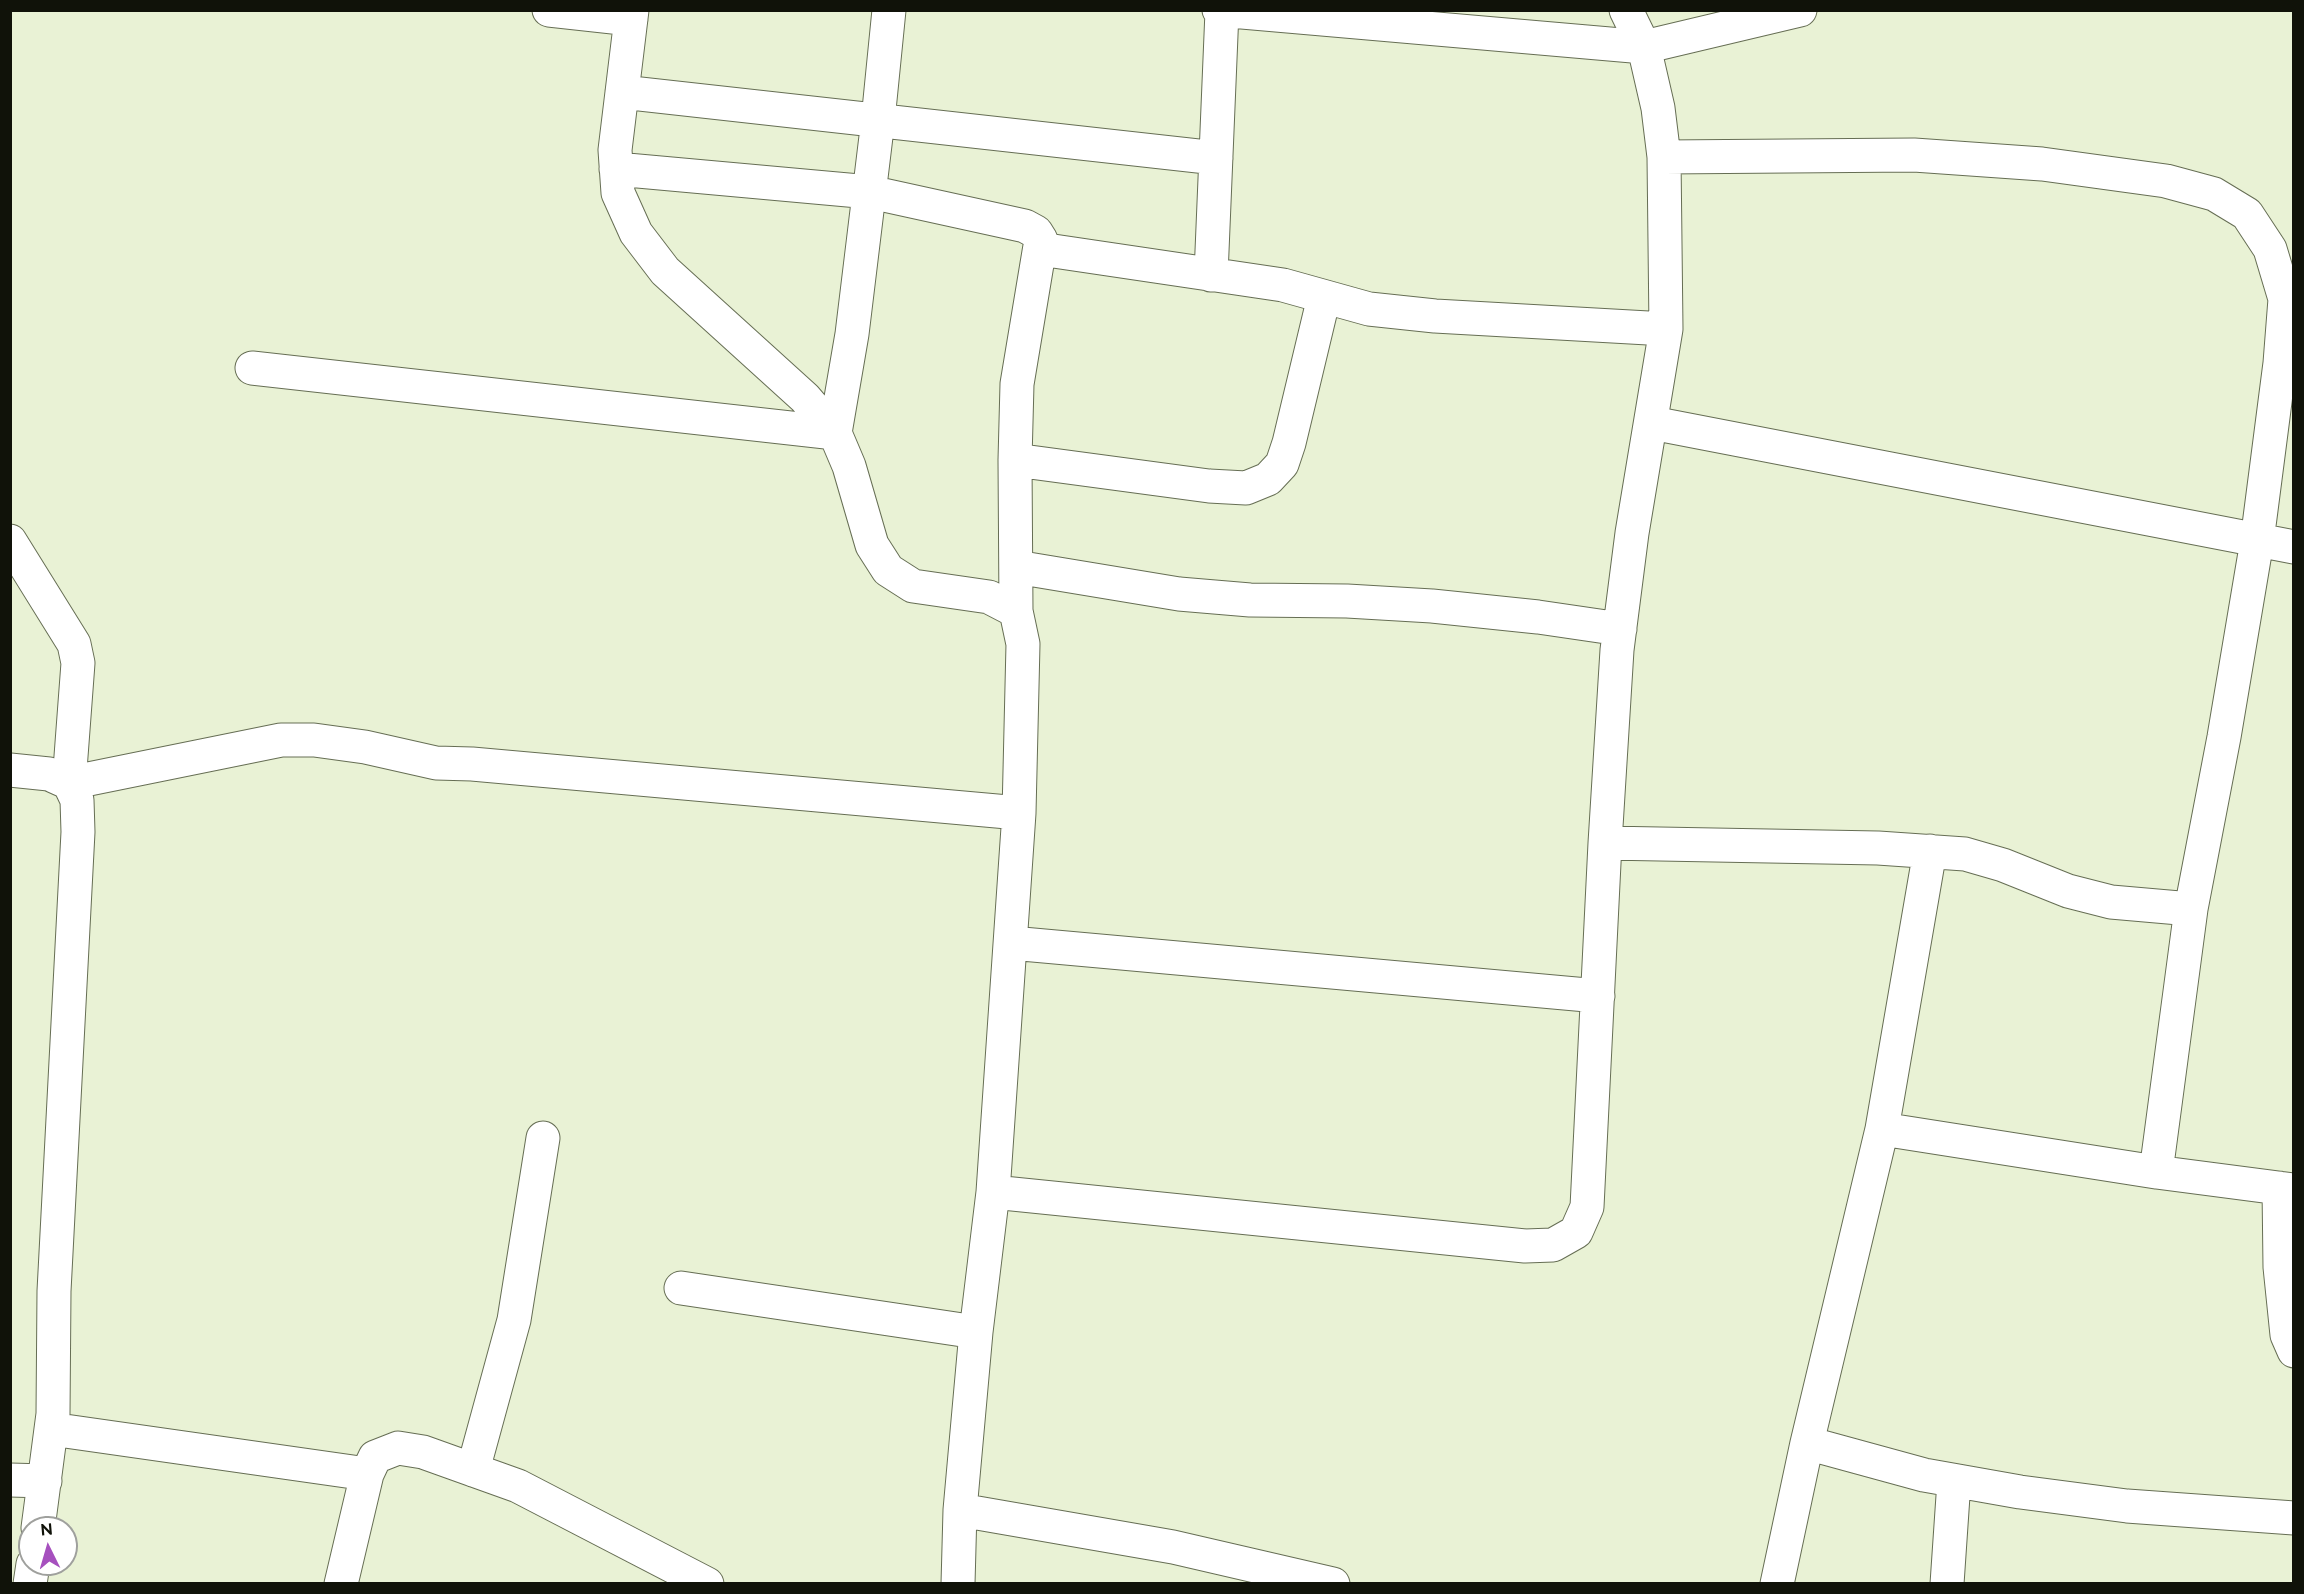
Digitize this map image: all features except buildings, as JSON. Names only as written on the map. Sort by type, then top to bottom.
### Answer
[{"type":"street","points":[[549,10],[631,15],[615,150],[618,192],[636,233],[665,271],[805,398],[835,433],[849,466],[872,545],[888,570],[913,586],[989,597],[1016,611]]},
{"type":"street","points":[[835,433],[852,334],[889,10]]},
{"type":"street","points":[[993,1192],[1525,1246],[1553,1245],[1576,1232],[1587,1207],[1605,843],[1620,629],[1632,533],[1666,329],[1664,156],[1658,108],[1644,47],[1626,10]]},
{"type":"street","points":[[1211,275],[1220,11],[1644,47],[1800,10]]},
{"type":"street","points":[[622,92],[1216,158]]},
{"type":"street","points":[[1664,156],[1914,155],[2042,164],[2166,181],[2214,194],[2247,214],[2270,249],[2285,299],[2280,363],[2257,541],[2224,737],[2191,909],[2156,1172]]},
{"type":"street","points":[[616,169],[870,192],[1025,226],[1036,232],[1041,240],[1017,384],[1016,611],[1023,644],[1019,813],[993,1192],[976,1332],[960,1510],[958,1584]]},
{"type":"street","points":[[1040,249],[1283,285],[1369,309],[1435,316],[1666,329]]},
{"type":"street","points":[[1015,460],[1209,486],[1246,488],[1268,479],[1282,464],[1289,442],[1324,297]]},
{"type":"street","points":[[252,368],[835,433]]},
{"type":"street","points":[[1652,423],[2294,547]]},
{"type":"street","points":[[10,541],[74,644],[78,663],[69,783],[77,800],[78,832],[54,1291],[51,1429],[40,1516]]},
{"type":"street","points":[[1016,567],[1179,594],[1250,600],[1347,601],[1432,606],[1538,617],[1620,629]]},
{"type":"street","points":[[10,770],[49,774],[69,783],[281,741],[314,740],[365,747],[436,763],[472,764],[1019,813]]},
{"type":"street","points":[[1605,843],[1878,848],[1965,854],[1994,862],[2068,891],[2111,902],[2191,909]]},
{"type":"street","points":[[1777,1584],[1807,1443],[1882,1129],[1930,851]]},
{"type":"street","points":[[1011,943],[1598,996]]},
{"type":"street","points":[[1882,1129],[2156,1172],[2286,1189],[2280,1267],[2287,1335],[2294,1350]]},
{"type":"street","points":[[473,1470],[514,1320],[543,1138]]},
{"type":"street","points":[[681,1288],[976,1332]]},
{"type":"street","points":[[51,1429],[367,1474]]},
{"type":"street","points":[[1807,1443],[1954,1481],[2127,1506],[2294,1518]]},
{"type":"street","points":[[341,1584],[367,1474],[375,1457],[398,1449],[423,1452],[518,1486],[698,1581]]},
{"type":"street","points":[[10,1480],[45,1481]]},
{"type":"street","points":[[1947,1584],[1954,1481]]},
{"type":"street","points":[[960,1510],[1173,1547],[1333,1584]]}]
